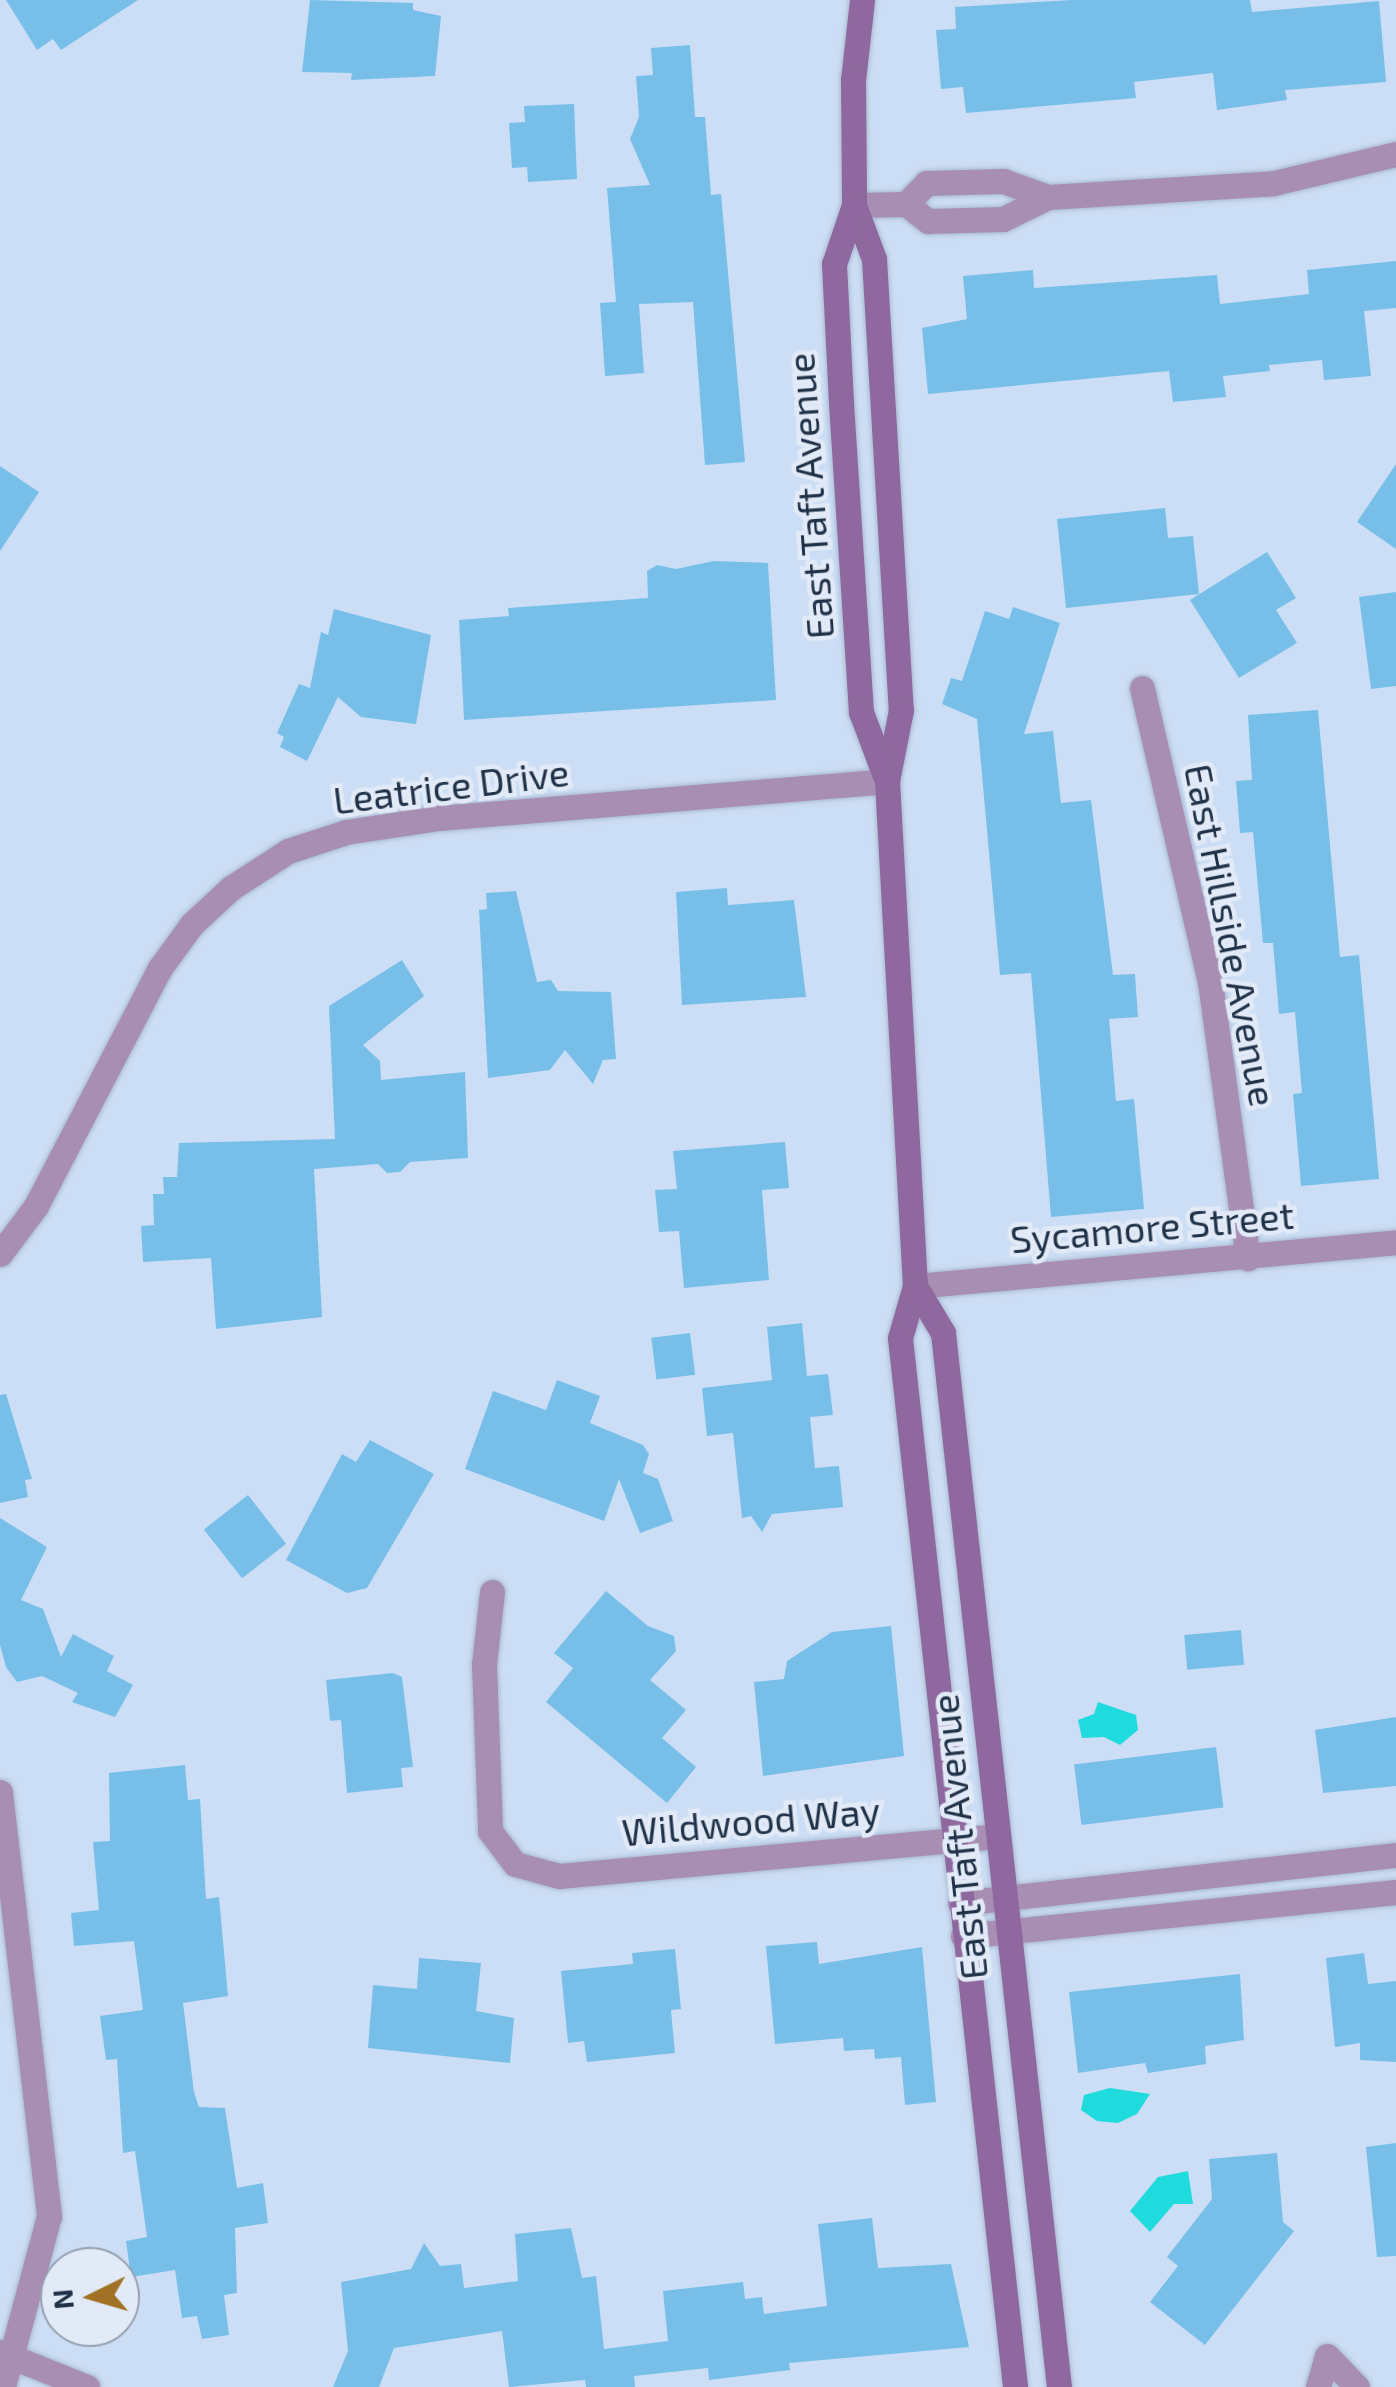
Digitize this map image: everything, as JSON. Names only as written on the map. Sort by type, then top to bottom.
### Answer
[{"type":"street","name":"East Taft Avenue","points":[[862,0],[853,80],[854,205],[834,264],[861,712],[887,781]]},
{"type":"street","points":[[854,205],[906,204],[928,221],[1003,219],[1048,197],[1274,183],[1396,154]]},
{"type":"street","points":[[906,204],[926,183],[1004,181],[1048,197]]},
{"type":"street","name":"East Taft Avenue","points":[[854,205],[874,260],[901,710],[887,781],[915,1286],[900,1338],[1015,2387]]},
{"type":"street","name":"East Hillside Avenue","points":[[1142,688],[1210,982],[1248,1258]]},
{"type":"street","name":"Leatrice Drive","points":[[0,1254],[36,1206],[171,953],[231,888],[288,852],[346,832],[439,818],[887,781]]},
{"type":"street","name":"Sycamore Street","points":[[915,1286],[1396,1242]]},
{"type":"street","name":"East Taft Avenue","points":[[915,1286],[942,1333],[1059,2387]]},
{"type":"street","name":"Wildwood Way","points":[[492,1592],[484,1664],[490,1831],[515,1864],[558,1876],[997,1836]]},
{"type":"street","points":[[0,1792],[49,2216],[6,2354],[2,2387]]},
{"type":"street","points":[[960,1903],[1396,1856]]},
{"type":"street","points":[[1293,1867],[1296,1902]]},
{"type":"street","points":[[964,1936],[1396,1892]]},
{"type":"street","points":[[6,2354],[86,2387]]},
{"type":"street","points":[[1318,2387],[1327,2356],[1357,2387]]},
{"type":"shaded area","points":[[1098,1702],[1136,1715],[1138,1730],[1120,1745],[1104,1737],[1082,1738],[1078,1720],[1094,1714]]},
{"type":"shaded area","points":[[1110,2088],[1150,2094],[1137,2114],[1118,2123],[1097,2121],[1081,2110],[1084,2095]]},
{"type":"shaded area","points":[[1188,2171],[1193,2204],[1174,2204],[1150,2232],[1130,2211],[1158,2177]]},
{"type":"building","points":[[6,0],[138,0],[61,50],[53,39],[37,50]]},
{"type":"building","points":[[310,0],[413,3],[413,10],[441,16],[435,76],[351,80],[352,73],[302,72]]},
{"type":"building","points":[[1072,0],[1250,0],[1252,12],[1379,1],[1386,82],[1285,90],[1287,100],[1217,110],[1213,73],[1134,82],[1136,98],[966,113],[963,87],[941,89],[936,30],[956,29],[955,7]]},
{"type":"building","points":[[690,45],[695,117],[705,117],[711,195],[721,194],[745,462],[705,465],[693,302],[639,304],[644,373],[605,376],[600,303],[616,302],[607,188],[650,185],[630,139],[639,117],[636,76],[653,75],[651,48]]},
{"type":"building","points":[[574,104],[577,179],[528,182],[527,167],[512,168],[509,123],[525,122],[524,106]]},
{"type":"building","points":[[1396,261],[1396,308],[1364,311],[1371,376],[1324,380],[1322,360],[1269,365],[1270,371],[1223,376],[1226,397],[1173,402],[1169,371],[928,394],[922,328],[967,319],[963,276],[1033,270],[1034,288],[1217,275],[1220,304],[1309,294],[1307,270]]},
{"type":"building","points":[[1396,464],[1396,549],[1357,522]]},
{"type":"building","points":[[0,466],[39,492],[0,551]]},
{"type":"building","points":[[1165,508],[1168,538],[1193,536],[1199,594],[1066,608],[1057,519]]},
{"type":"building","points":[[1267,552],[1296,598],[1276,610],[1297,643],[1239,678],[1190,600]]},
{"type":"building","points":[[714,561],[768,563],[776,700],[464,720],[459,620],[509,616],[508,608],[648,598],[647,571],[657,565],[676,569]]},
{"type":"building","points":[[1396,592],[1396,686],[1371,689],[1359,597]]},
{"type":"building","points":[[1013,607],[1060,623],[1024,734],[1053,731],[1061,803],[1091,800],[1113,975],[1135,974],[1138,1017],[1109,1019],[1116,1101],[1134,1099],[1144,1209],[1051,1217],[1031,973],[1000,975],[977,719],[942,704],[951,678],[962,681],[985,611],[1009,619]]},
{"type":"building","points":[[334,609],[431,635],[416,724],[361,717],[338,697],[307,761],[280,747],[284,737],[277,733],[299,684],[310,688],[321,632],[328,635]]},
{"type":"building","points":[[1318,710],[1340,957],[1359,955],[1379,1179],[1301,1186],[1293,1094],[1302,1093],[1295,1012],[1279,1014],[1273,943],[1263,943],[1253,832],[1240,833],[1236,781],[1252,780],[1248,715]]},
{"type":"building","points":[[727,888],[728,905],[794,900],[806,997],[682,1005],[676,892]]},
{"type":"building","points":[[516,891],[537,982],[551,980],[558,991],[611,992],[616,1059],[603,1060],[593,1084],[565,1050],[550,1070],[488,1078],[479,910],[487,909],[486,893]]},
{"type":"building","points":[[402,960],[424,996],[363,1045],[380,1061],[381,1080],[465,1072],[468,1158],[410,1162],[400,1172],[387,1173],[378,1164],[314,1169],[322,1317],[216,1329],[211,1258],[143,1262],[141,1226],[154,1225],[153,1194],[164,1194],[163,1177],[177,1177],[179,1143],[335,1139],[329,1006]]},
{"type":"building","points":[[785,1142],[789,1188],[762,1190],[769,1280],[684,1288],[679,1231],[659,1232],[655,1190],[677,1189],[673,1151]]},
{"type":"building","points":[[802,1323],[807,1376],[828,1374],[833,1415],[810,1417],[815,1468],[839,1466],[843,1507],[772,1514],[762,1532],[751,1516],[742,1518],[733,1433],[707,1436],[702,1388],[772,1380],[767,1327]]},
{"type":"building","points":[[690,1333],[695,1375],[656,1379],[651,1338]]},
{"type":"building","points":[[557,1380],[600,1396],[590,1423],[643,1445],[649,1454],[643,1473],[658,1479],[673,1521],[640,1533],[619,1479],[604,1521],[465,1469],[493,1391],[546,1410]]},
{"type":"building","points":[[6,1394],[32,1479],[25,1480],[28,1497],[0,1503],[0,1395]]},
{"type":"building","points":[[370,1440],[434,1474],[367,1588],[347,1593],[286,1560],[342,1454],[356,1462]]},
{"type":"building","points":[[248,1495],[286,1544],[242,1578],[204,1529]]},
{"type":"building","points":[[0,1518],[47,1547],[21,1600],[43,1609],[61,1657],[73,1634],[114,1656],[107,1671],[133,1685],[115,1717],[72,1702],[78,1693],[42,1676],[17,1682],[6,1667],[0,1645]]},
{"type":"building","points":[[606,1591],[648,1626],[674,1636],[676,1651],[650,1680],[686,1710],[662,1738],[696,1767],[667,1803],[546,1702],[573,1668],[554,1653]]},
{"type":"building","points":[[891,1626],[904,1756],[763,1776],[754,1682],[784,1679],[787,1661],[832,1632]]},
{"type":"building","points":[[1241,1630],[1244,1665],[1187,1670],[1184,1635]]},
{"type":"building","points":[[393,1673],[402,1677],[413,1767],[401,1768],[403,1787],[347,1793],[341,1720],[330,1721],[326,1680]]},
{"type":"building","points":[[1396,1717],[1396,1786],[1323,1793],[1315,1730]]},
{"type":"building","points":[[1216,1747],[1223,1808],[1081,1825],[1074,1764]]},
{"type":"building","points":[[185,1765],[188,1800],[200,1799],[206,1899],[219,1897],[228,1996],[183,2003],[194,2092],[199,2107],[225,2108],[237,2188],[263,2183],[268,2223],[235,2228],[237,2293],[224,2295],[229,2335],[202,2339],[197,2316],[182,2318],[175,2270],[140,2276],[140,2247],[127,2247],[126,2241],[147,2237],[135,2151],[123,2153],[117,2059],[106,2060],[100,2016],[143,2010],[134,1941],[74,1946],[71,1913],[99,1910],[93,1842],[110,1841],[109,1773]]},
{"type":"building","points":[[817,1942],[819,1964],[922,1947],[936,2102],[905,2105],[901,2057],[875,2059],[874,2049],[844,2051],[843,2038],[775,2044],[766,1946]]},
{"type":"building","points":[[675,1949],[681,2009],[671,2010],[675,2053],[587,2062],[584,2041],[568,2043],[561,1971],[633,1964],[632,1953]]},
{"type":"building","points":[[1364,1953],[1368,1984],[1396,1981],[1396,2062],[1360,2060],[1360,2043],[1335,2047],[1326,1958]]},
{"type":"building","points":[[419,1958],[481,1963],[476,2011],[514,2018],[510,2063],[368,2048],[373,1985],[417,1989]]},
{"type":"building","points":[[1240,1974],[1244,2040],[1205,2046],[1206,2064],[1148,2073],[1145,2063],[1078,2073],[1069,1992]]},
{"type":"building","points":[[1396,2143],[1396,2256],[1377,2257],[1366,2147]]},
{"type":"building","points":[[1277,2153],[1283,2222],[1294,2231],[1205,2345],[1150,2302],[1178,2266],[1167,2257],[1212,2199],[1209,2159]]},
{"type":"building","points":[[872,2218],[878,2268],[951,2264],[969,2347],[789,2363],[790,2370],[709,2380],[708,2368],[634,2376],[635,2387],[586,2387],[585,2380],[509,2387],[502,2331],[394,2348],[379,2387],[333,2387],[348,2351],[341,2282],[411,2269],[424,2243],[440,2266],[461,2264],[464,2288],[518,2281],[515,2234],[571,2228],[582,2278],[596,2276],[604,2349],[668,2341],[663,2291],[743,2282],[745,2299],[762,2297],[764,2314],[827,2306],[818,2224]]}]
